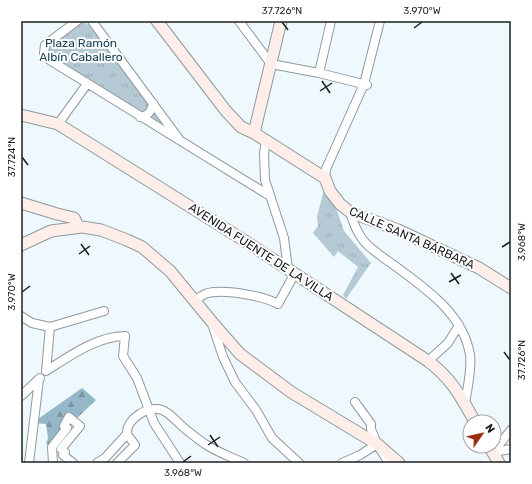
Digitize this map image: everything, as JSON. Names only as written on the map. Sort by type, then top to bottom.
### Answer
[{"type":"street","points":[[77,21],[45,45],[44,53],[48,59],[270,196]]},
{"type":"street","points":[[92,21],[182,143]]},
{"type":"street","points":[[157,21],[226,111],[241,127],[254,133],[325,178],[326,169],[365,84],[380,21]]},
{"type":"street","points":[[239,21],[271,64],[365,84]]},
{"type":"street","points":[[254,133],[281,21]]},
{"type":"street","points":[[319,73],[331,21]]},
{"type":"street","points":[[58,124],[87,84]]},
{"type":"street","points":[[140,117],[147,116],[150,113],[153,103]]},
{"type":"street","name":"AVENIDA FUENTE DE LA VILLA","points":[[21,115],[58,124],[291,271],[428,361],[452,382],[471,414]]},
{"type":"street","points":[[195,300],[205,294],[233,293],[260,297],[278,304],[291,271],[284,238],[264,180],[264,153],[266,141]]},
{"type":"street","name":"CALLE SANTA BÁRBARA","points":[[325,178],[330,191],[340,204],[350,212],[398,230],[479,268],[511,288]]},
{"type":"street","points":[[21,203],[74,218],[76,222],[74,228]]},
{"type":"street","points":[[350,212],[355,227],[363,241],[375,252],[442,303],[455,318],[466,342],[470,356],[465,404]]},
{"type":"street","points":[[21,252],[26,243],[51,231],[82,227],[101,230],[142,247],[170,271],[240,354],[278,383],[333,418],[364,435],[399,463]]},
{"type":"street","points":[[21,316],[32,323],[50,327],[104,311]]},
{"type":"street","points":[[212,322],[223,357],[235,382],[256,410],[272,438],[299,463]]},
{"type":"street","points":[[428,361],[448,343],[458,325]]},
{"type":"street","points":[[46,371],[50,327]]},
{"type":"street","points":[[21,396],[46,371],[75,352],[107,338],[125,336],[123,356],[137,378],[154,423],[180,463]]},
{"type":"street","points":[[29,463],[39,379]]},
{"type":"street","points":[[355,402],[371,424],[371,430],[377,444],[389,463]]},
{"type":"street","points":[[118,463],[135,445],[127,434],[126,429],[133,420],[148,409],[154,408],[165,411],[206,444],[244,463]]},
{"type":"street","points":[[53,463],[52,447],[67,428],[64,426],[69,418],[80,426],[61,448],[65,452],[63,455],[73,463]]},
{"type":"street","points":[[502,439],[511,430]]},
{"type":"street","points":[[97,463],[108,461],[127,434]]},
{"type":"street","points":[[342,463],[360,455],[377,444]]},
{"type":"street","points":[[494,454],[499,463]]},
{"type":"green space","name":"Plaza Ramón Albín Caballero","points":[[83,22],[89,25],[172,132],[49,56],[48,47]]},
{"type":"green space","points":[[324,190],[336,208],[344,231],[371,263],[346,299],[343,295],[358,267],[338,251],[334,257],[313,233],[318,226],[317,217]]},
{"type":"green space","points":[[82,388],[96,400],[75,420],[69,415],[64,429],[50,445],[46,444],[48,438],[46,424],[35,423],[38,419]]}]
